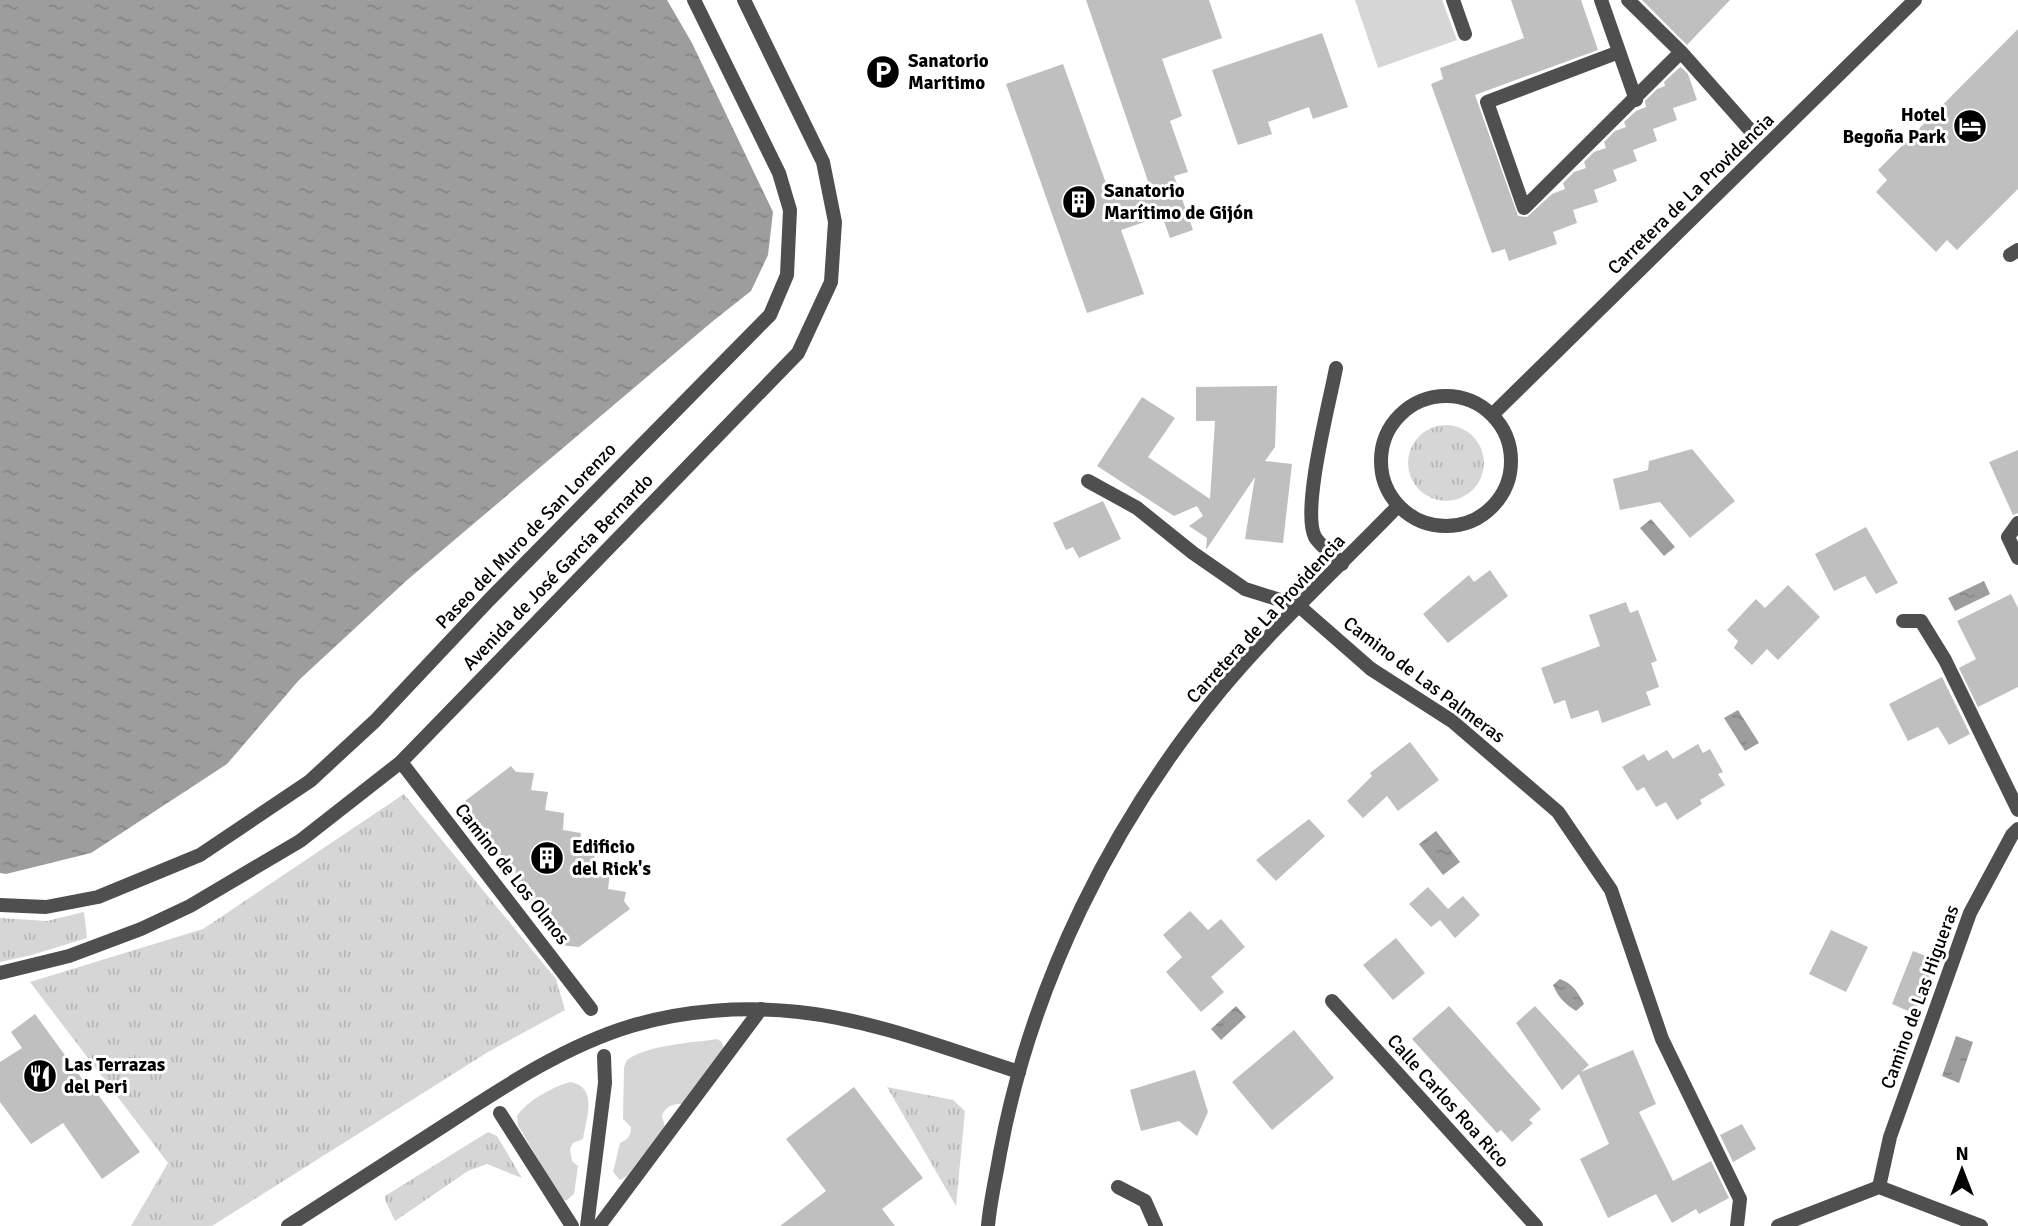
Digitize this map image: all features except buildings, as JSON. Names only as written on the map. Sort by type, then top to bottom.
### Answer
[{"type":"street","name":"Paseo del Muro de San Lorenzo","points":[[0,905],[46,907],[98,897],[200,855],[310,781],[374,720],[770,315],[787,275],[790,210],[779,173],[694,0]]},
{"type":"street","name":"Avenida de José García Bernardo","points":[[0,973],[69,956],[141,929],[190,906],[300,841],[401,762],[798,353],[831,282],[835,222],[823,162],[744,0]]},
{"type":"street","points":[[1453,0],[1465,34]]},
{"type":"street","points":[[1628,0],[1681,52],[1750,130]]},
{"type":"street","name":"Carretera de La Providencia","points":[[1493,414],[1915,0]]},
{"type":"street","points":[[1605,3],[1636,100]]},
{"type":"street","points":[[1619,51],[1487,102],[1524,208],[1636,100],[1681,52]]},
{"type":"street","points":[[1336,368],[1317,457],[1312,509],[1314,536],[1342,564]]},
{"type":"street","points":[[1437,394],[1465,397],[1493,414],[1506,435],[1512,461],[1507,487],[1492,510],[1470,524],[1443,528],[1417,521],[1397,507],[1384,476],[1382,449],[1393,423],[1412,404],[1437,394]]},
{"type":"street","name":"Camino de Las Palmeras","points":[[1088,481],[1137,508],[1245,589],[1299,606],[1371,669],[1452,721],[1558,812],[1611,890],[1662,1039],[1740,1199],[1737,1226]]},
{"type":"street","name":"Carretera de La Providencia","points":[[988,1226],[1006,1124],[1038,1009],[1090,888],[1158,774],[1221,690],[1397,507]]},
{"type":"street","points":[[2018,523],[2008,537],[2018,558]]},
{"type":"street","points":[[1903,621],[1920,621],[1945,660],[2018,810]]},
{"type":"street","name":"Camino de Los Olmos","points":[[401,762],[591,1009]]},
{"type":"street","name":"Camino de Las Higueras","points":[[1879,1187],[1889,1137],[1970,913],[2012,835],[2018,829]]},
{"type":"street","name":"Calle Carlos Roa Rico","points":[[1332,1001],[1536,1226]]},
{"type":"street","points":[[288,1226],[481,1102],[551,1061],[600,1036],[659,1019],[707,1011],[761,1009],[800,1012],[837,1018],[907,1036],[1019,1072]]},
{"type":"street","points":[[600,1226],[761,1009]]},
{"type":"street","points":[[587,1226],[605,1083],[604,1056]]},
{"type":"street","points":[[500,1113],[572,1226]]},
{"type":"street","points":[[1118,1187],[1145,1201],[1156,1226]]},
{"type":"street","points":[[1778,1226],[1879,1187],[1981,1226]]},
{"type":"green space","points":[[1355,0],[1442,0],[1457,40],[1378,68]]},
{"type":"green space","points":[[1446,425],[1461,428],[1473,436],[1481,448],[1484,463],[1481,478],[1473,490],[1461,498],[1446,501],[1431,498],[1419,490],[1411,478],[1408,463],[1411,448],[1419,436],[1431,428]]},
{"type":"green space","points":[[404,794],[556,979],[565,1010],[488,1052],[212,1226],[131,1226],[168,1163],[30,982],[203,929]]},
{"type":"green space","points":[[84,912],[87,938],[0,962],[0,918],[47,921]]},
{"type":"green space","points":[[717,1039],[722,1042],[724,1049],[682,1104],[672,1105],[665,1110],[662,1116],[665,1127],[627,1176],[620,1180],[613,1172],[620,1143],[627,1139],[631,1130],[623,1119],[624,1067],[627,1060],[658,1048]]},
{"type":"green space","points":[[570,1082],[585,1090],[588,1113],[583,1139],[573,1143],[570,1149],[572,1161],[578,1166],[574,1194],[566,1201],[559,1196],[518,1125],[517,1116],[540,1095]]},
{"type":"green space","points":[[887,1087],[953,1100],[965,1111],[956,1206]]},
{"type":"green space","points":[[488,1132],[497,1136],[522,1178],[487,1164],[468,1171],[395,1221],[385,1196]]},
{"type":"water","points":[[0,0],[667,0],[692,43],[773,212],[768,255],[751,291],[406,581],[299,680],[227,764],[91,853],[6,874],[0,873]]},
{"type":"water","points":[[1651,519],[1675,547],[1664,556],[1640,528]]},
{"type":"water","points":[[1984,581],[1990,594],[1955,611],[1948,598]]},
{"type":"water","points":[[1738,710],[1759,743],[1745,751],[1724,718]]},
{"type":"water","points":[[1436,831],[1460,862],[1443,875],[1419,844]]},
{"type":"water","points":[[1560,979],[1575,989],[1584,1004],[1576,1011],[1562,1000],[1553,985]]},
{"type":"water","points":[[1236,1006],[1246,1017],[1221,1040],[1211,1029]]},
{"type":"water","points":[[1956,1036],[1973,1042],[1959,1083],[1942,1076]]},
{"type":"place","name":"Sanatorio Maritimo","points":[[883,72]]},
{"type":"place","name":"Hotel Begoña Park","points":[[1970,126]]},
{"type":"place","name":"Sanatorio Marítimo de Gijón","points":[[1079,202]]},
{"type":"place","name":"Edificio del Rick's","points":[[547,858]]},
{"type":"place","name":"Las Terrazas del Peri","points":[[40,1076]]}]
